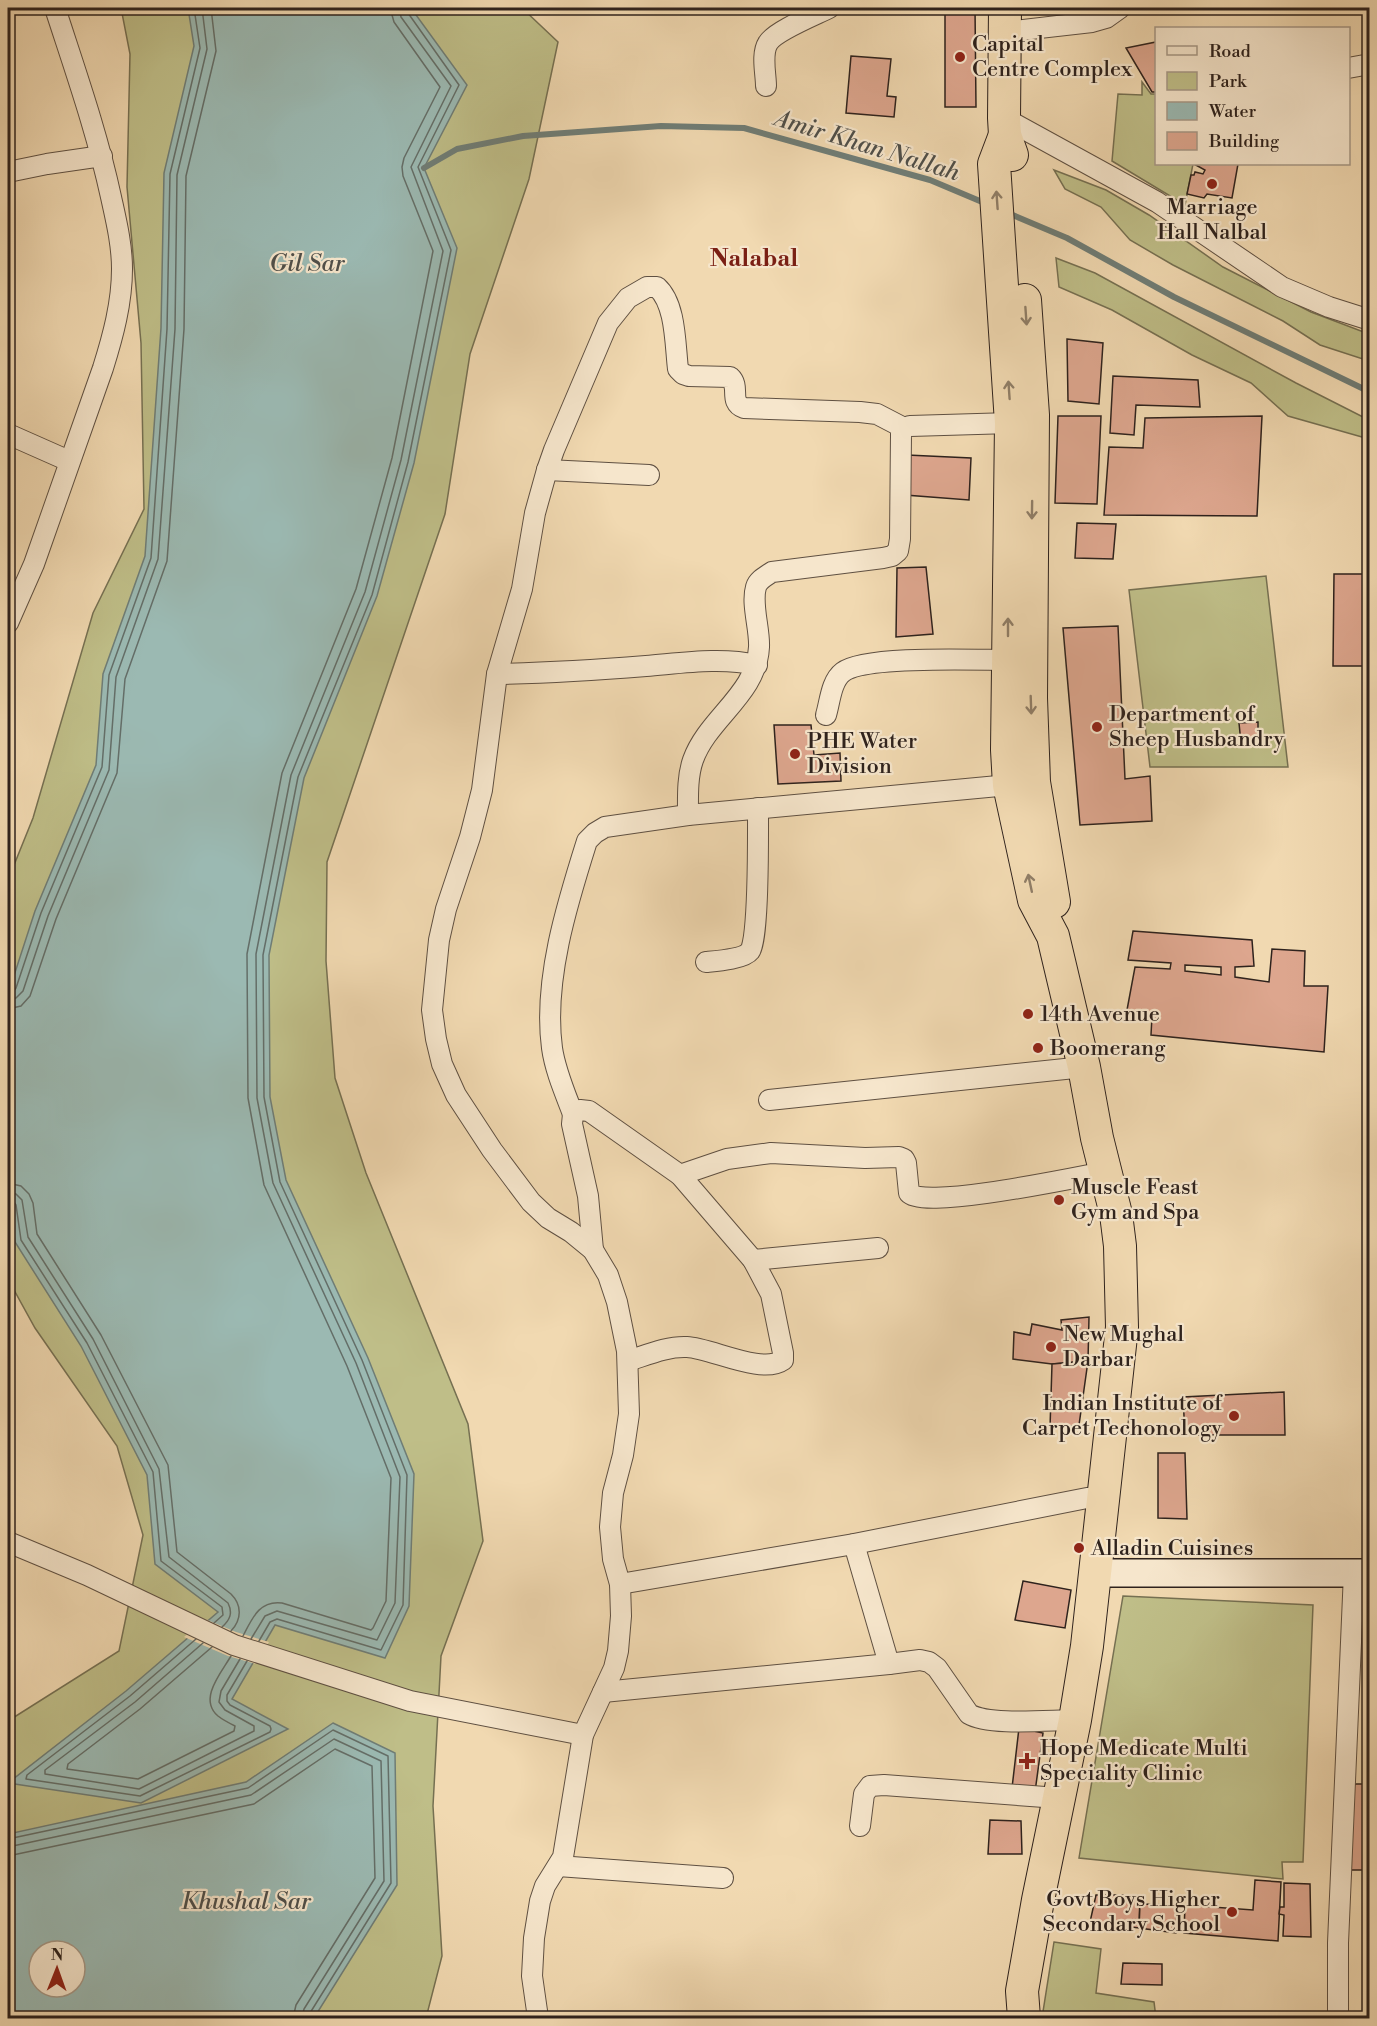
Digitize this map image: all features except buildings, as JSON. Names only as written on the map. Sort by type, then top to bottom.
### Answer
[{"type":"highway","points":[[1002,2019],[1002,2016],[1023,2005],[1058,1798],[1075,1720],[1087,1646],[1105,1497],[1122,1327],[1120,1246],[1116,1214],[1053,936],[1034,900],[1009,786],[1008,660],[1019,577],[1022,419],[1005,165],[1005,20]]},
{"type":"highway","points":[[1019,577],[1031,698],[1034,782],[1054,898],[1053,936]]},
{"type":"main road","points":[[1095,1573],[1362,1573]]},
{"type":"street","points":[[8,623],[34,564],[103,368],[120,301],[122,269],[120,240],[102,156],[55,8]]},
{"type":"street","points":[[766,86],[765,53],[768,42],[786,29],[829,8]]},
{"type":"street","points":[[1005,20],[1092,22],[1106,18],[1120,8]]},
{"type":"street","points":[[1350,68],[1370,64]]},
{"type":"street","points":[[1004,126],[1157,202],[1282,286],[1329,307],[1370,320]]},
{"type":"street","points":[[8,172],[102,156]]},
{"type":"street","points":[[538,2019],[532,1976],[534,1938],[543,1893],[563,1857],[583,1735],[614,1668],[618,1651],[621,1616],[620,1584],[610,1527],[613,1493],[630,1414],[628,1361],[617,1302],[608,1275],[593,1250],[571,1232],[548,1218],[515,1184],[456,1095],[442,1064],[436,1039],[432,1010],[439,940],[482,790],[497,674],[522,589],[535,513],[547,470],[608,323],[628,298],[646,287],[657,286],[665,294],[670,309],[678,369],[689,376],[730,377],[734,380],[735,401],[738,406],[877,414],[904,428]]},
{"type":"street","points":[[688,815],[688,784],[692,761],[705,736],[737,699],[757,665],[759,645],[756,586],[772,572],[883,558],[892,556],[898,551],[901,434],[904,428],[1022,419]]},
{"type":"street","points":[[8,434],[69,461]]},
{"type":"street","points":[[547,470],[649,475]]},
{"type":"street","points":[[826,715],[834,686],[842,673],[860,664],[919,660],[1008,660]]},
{"type":"street","points":[[497,674],[556,673],[704,662],[737,661],[757,665]]},
{"type":"street","points":[[593,1250],[588,1196],[574,1135],[573,1114],[552,1050],[550,1018],[565,909],[587,841],[595,832],[605,827],[688,815],[1009,786]]},
{"type":"street","points":[[706,962],[744,956],[750,952],[754,944],[758,808]]},
{"type":"street","points":[[769,1100],[1084,1067]]},
{"type":"street","points":[[573,1114],[580,1110],[589,1111],[680,1174],[753,1260],[771,1294],[781,1336],[783,1360],[779,1363],[736,1360],[697,1347],[684,1346],[670,1347],[628,1361]]},
{"type":"street","points":[[680,1174],[727,1159],[771,1153],[865,1158],[899,1157],[906,1163],[909,1193],[912,1196],[942,1198],[1037,1186],[1105,1172]]},
{"type":"street","points":[[753,1260],[878,1248]]},
{"type":"street","points":[[620,1584],[854,1544],[1105,1497]]},
{"type":"street","points":[[8,1542],[87,1575],[234,1645],[410,1701],[583,1735]]},
{"type":"street","points":[[854,1544],[889,1664]]},
{"type":"street","points":[[1338,2019],[1338,1943],[1362,1573]]},
{"type":"street","points":[[603,1692],[920,1660],[929,1662],[937,1668],[969,1714],[976,1718],[1075,1720]]},
{"type":"street","points":[[860,1826],[864,1794],[870,1786],[884,1785],[1058,1798]]},
{"type":"street","points":[[558,1866],[723,1878]]},
{"type":"green space","name":"Gil Sar","points":[[121,8],[522,8],[558,42],[529,179],[470,354],[445,514],[327,862],[326,961],[335,1078],[366,1173],[468,1424],[483,1541],[441,1656],[433,1806],[442,1956],[426,2018],[8,2018],[8,1721],[119,1651],[143,1535],[117,1446],[35,1328],[8,1279],[8,880],[33,818],[93,613],[144,509],[141,343],[127,187],[130,54]]},
{"type":"green space","points":[[1142,82],[1151,94],[1155,94],[1155,165],[1193,165],[1185,205],[1112,161],[1118,94],[1142,95]]},
{"type":"green space","points":[[1054,170],[1106,190],[1149,215],[1223,267],[1311,312],[1369,334],[1369,361],[1320,345],[1283,321],[1173,265],[1130,240],[1101,207],[1065,189]]},
{"type":"green space","points":[[1056,258],[1095,273],[1296,383],[1369,420],[1369,439],[1288,416],[1251,383],[1192,355],[1112,310],[1059,287]]},
{"type":"green space","points":[[1266,576],[1288,767],[1150,767],[1129,590]]},
{"type":"green space","points":[[1123,1596],[1313,1605],[1303,1862],[1282,1862],[1283,1879],[1079,1858]]},
{"type":"green space","points":[[1054,1942],[1101,1949],[1096,1993],[1154,2002],[1156,2018],[1042,2018]]},
{"type":"water","name":"Gil Sar","points":[[188,8],[411,8],[467,85],[424,168],[457,248],[414,463],[377,596],[304,778],[269,955],[270,1097],[286,1180],[368,1358],[414,1474],[409,1606],[385,1658],[275,1625],[232,1699],[288,1729],[141,1803],[8,1783],[126,1691],[218,1612],[155,1564],[147,1475],[81,1346],[15,1242],[8,1184],[8,994],[35,911],[96,765],[103,674],[145,556],[161,328],[164,173],[194,46]]},
{"type":"water","name":"Khushal Sar","points":[[333,1723],[395,1753],[397,1885],[314,2018],[8,2018],[8,1834],[246,1782]]},
{"type":"pier","points":[[205,1619],[269,1642],[256,1664],[228,1656],[184,1637]]},
{"type":"waterway","name":"Amir Khan Nallah","points":[[424,168],[457,149],[523,136],[661,126],[744,128],[930,180],[987,204]]},
{"type":"waterway","name":"Amir Khan Nallah","points":[[1008,213],[1067,238],[1174,297],[1370,392]]},
{"type":"place","name":"Capital Centre Complex","points":[[960,57]]},
{"type":"place","name":"Marriage Hall Nalbal","points":[[1212,184]]},
{"type":"place","name":"Department of Sheep Husbandry","points":[[1097,727]]},
{"type":"place","name":"PHE Water Division","points":[[795,754]]},
{"type":"place","name":"14th Avenue","points":[[1028,1014]]},
{"type":"place","name":"Boomerang","points":[[1038,1048]]},
{"type":"place","name":"Muscle Feast Gym and Spa","points":[[1059,1200]]},
{"type":"place","name":"New Mughal Darbar","points":[[1051,1347]]},
{"type":"place","name":"Indian Institute of Carpet Techonology","points":[[1234,1416]]},
{"type":"place","name":"Alladin Cuisines","points":[[1079,1548]]},
{"type":"place","name":"Hope Medicate Multi Speciality Clinic","points":[[1027,1761]]},
{"type":"place","name":"Govt Boys Higher Secondary School","points":[[1232,1912]]},
{"type":"district","name":"Nalabal","points":[[754,259]]}]
